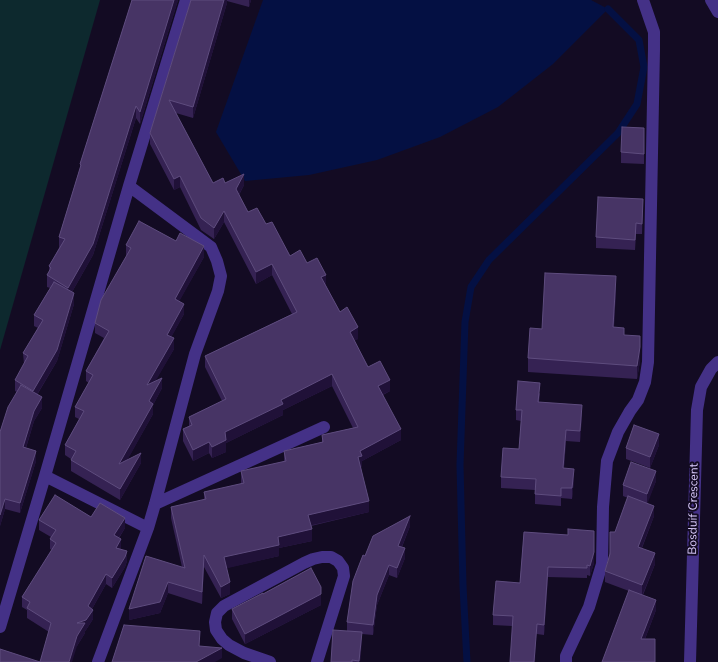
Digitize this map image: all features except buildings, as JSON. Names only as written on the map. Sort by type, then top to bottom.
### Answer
[{"type":"street","points":[[0,627],[46,476],[129,186],[186,0]]},
{"type":"street","points":[[566,662],[566,656],[589,607],[602,564],[603,507],[607,461],[618,432],[638,400],[645,382],[648,362],[654,32],[643,0]]},
{"type":"street","points":[[711,0],[718,12]]},
{"type":"street","points":[[98,662],[148,528],[196,354],[218,291],[221,276],[218,261],[211,247],[129,186]]},
{"type":"street","name":"Bosduif Crescent","points":[[690,662],[697,410],[701,387],[711,369],[718,362]]},
{"type":"street","points":[[155,504],[324,427]]},
{"type":"street","points":[[46,476],[148,528]]},
{"type":"street","points":[[270,662],[244,653],[222,639],[216,630],[217,613],[224,606],[304,563],[313,559],[331,557],[338,561],[343,568],[344,576],[317,662]]},
{"type":"green space","points":[[0,0],[100,0],[0,350]]},
{"type":"shaded area","points":[[263,0],[591,0],[608,9],[553,64],[498,107],[440,137],[377,160],[309,175],[245,181],[216,132]]},
{"type":"waterway","points":[[467,662],[460,465],[465,322],[471,287],[489,260],[618,133],[637,104],[644,67],[639,40],[608,9]]}]
